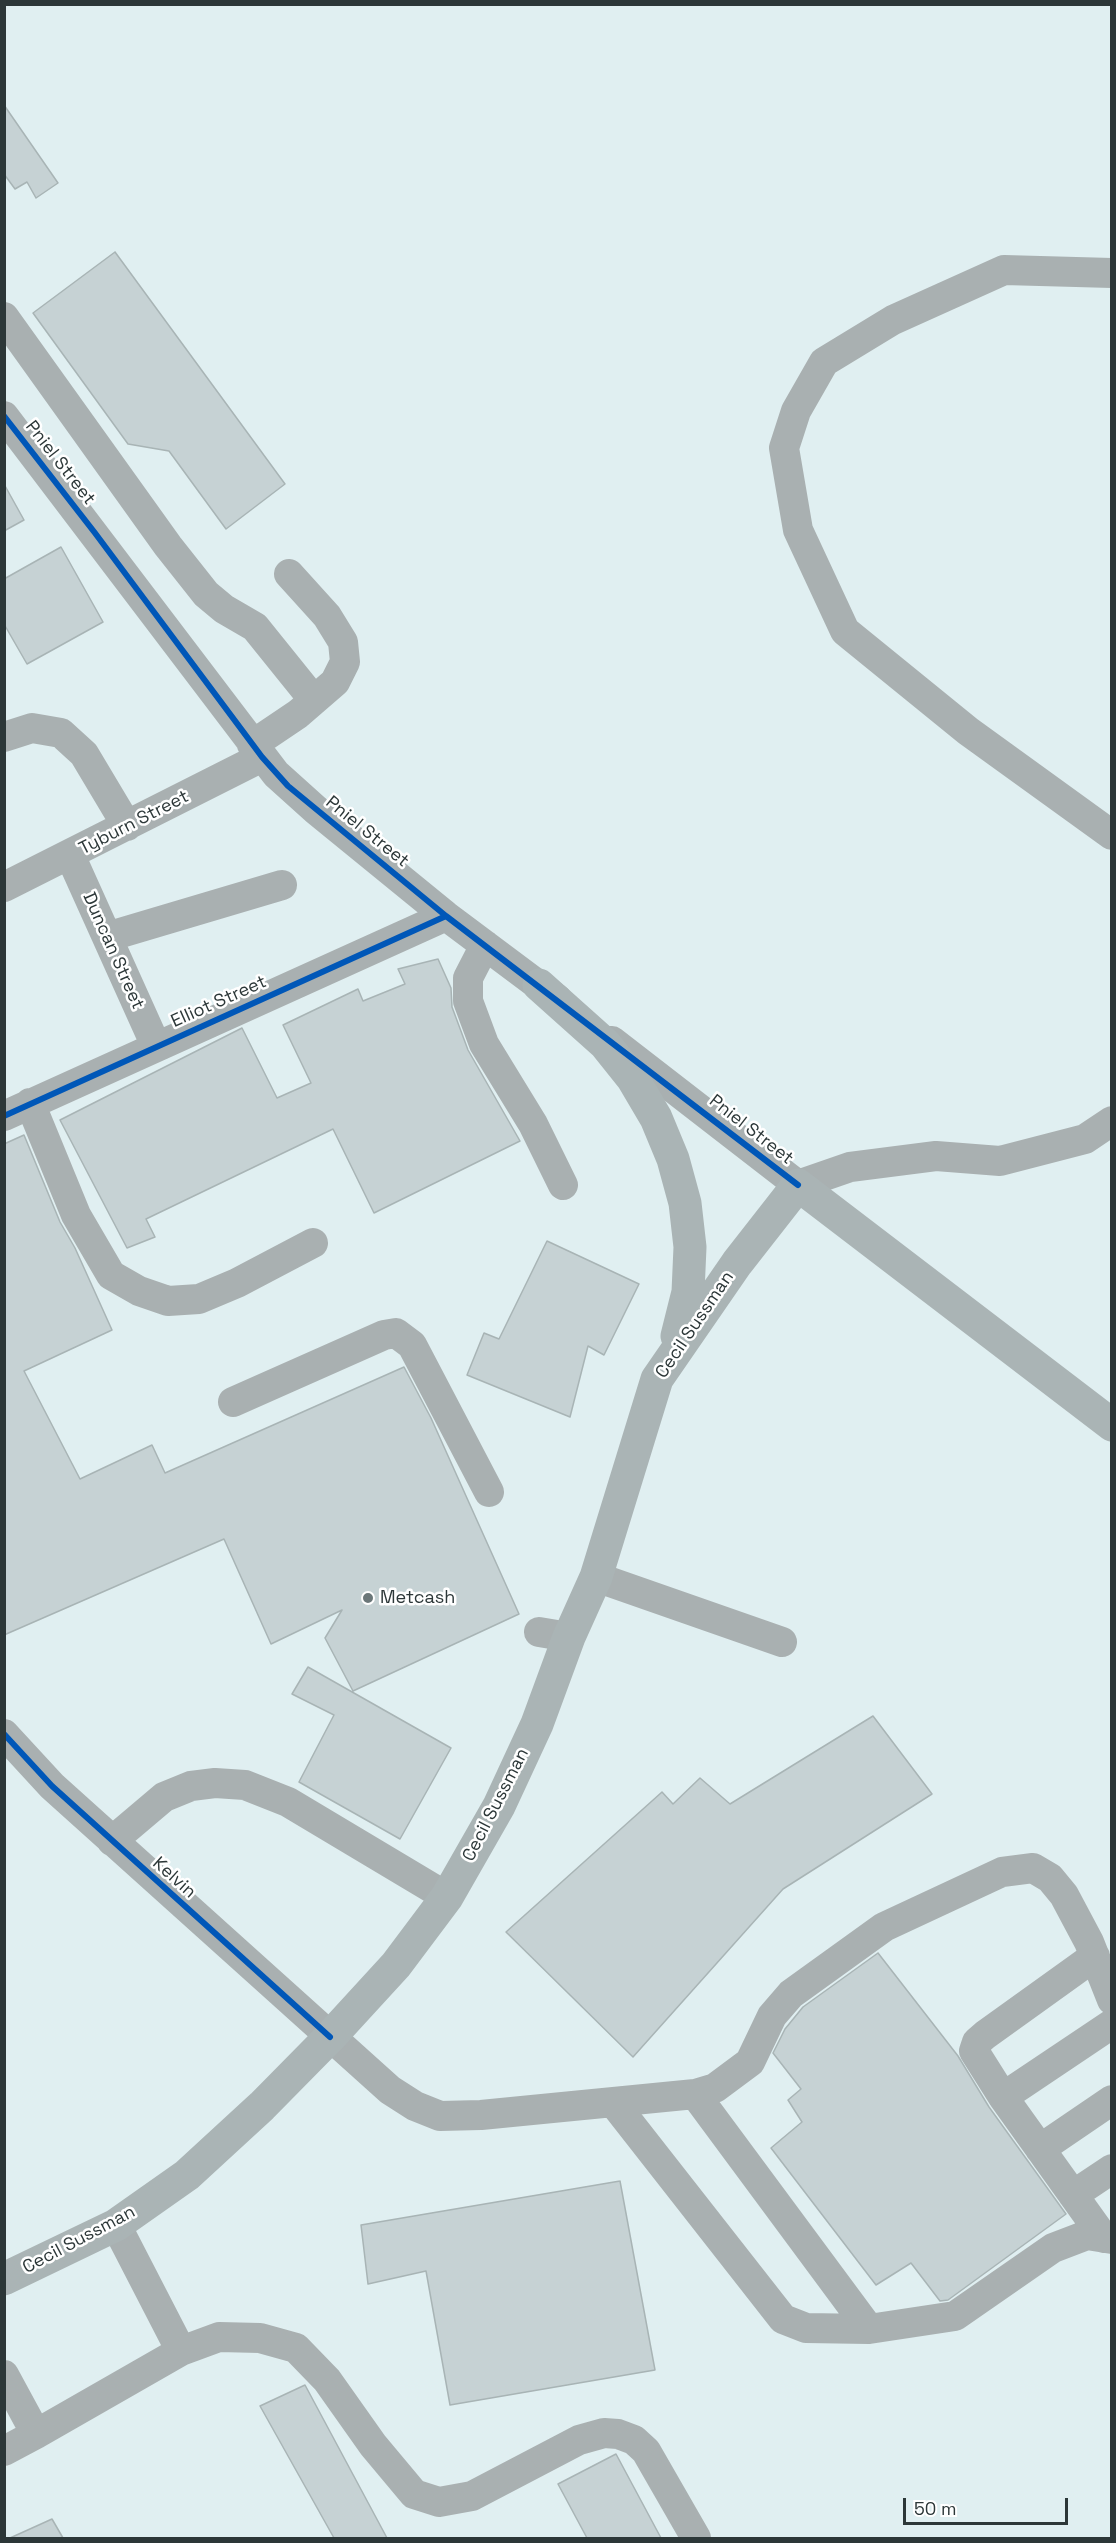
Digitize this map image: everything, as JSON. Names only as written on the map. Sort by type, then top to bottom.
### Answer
[{"type":"main road","points":[[539,985],[605,1044],[633,1079],[656,1118],[673,1159],[685,1203],[690,1247],[688,1292],[676,1337],[657,1379]]},
{"type":"main road","name":"Cecil Sussman","points":[[4,2279],[116,2225],[187,2175],[262,2106],[330,2037],[396,1965],[447,1897],[499,1806],[527,1745],[554,1635],[596,1577],[657,1379],[736,1263],[798,1185]]},
{"type":"main road","name":"Pniel Street","points":[[798,1185],[1112,1425]]},
{"type":"street","points":[[1112,273],[1004,270],[893,320],[824,362],[796,411],[784,448],[798,530],[844,631],[968,730],[1112,835]]},
{"type":"street","points":[[4,317],[168,546],[206,594],[224,609],[255,627],[313,699]]},
{"type":"street","name":"Pniel Street","points":[[4,416],[95,533],[257,751],[309,804],[446,916],[798,1185]]},
{"type":"street","name":"Tyburn Street","points":[[4,887],[127,826],[257,751],[334,682],[345,662],[343,642],[327,616],[289,574]]},
{"type":"street","points":[[4,737],[32,728],[61,733],[84,754],[127,826]]},
{"type":"street","name":"Duncan Street","points":[[70,855],[156,1046]]},
{"type":"street","points":[[107,937],[282,885]]},
{"type":"street","name":"Elliot Street","points":[[17,1110],[446,916]]},
{"type":"street","points":[[485,945],[468,978],[468,1001],[484,1044],[533,1124],[563,1185]]},
{"type":"street","points":[[17,1110],[111,1275],[139,1291],[168,1301],[199,1299],[237,1283],[313,1243]]},
{"type":"street","points":[[798,1185],[850,1167],[936,1156],[1000,1161],[1085,1140],[1112,1120]]},
{"type":"street","points":[[233,1402],[384,1335],[396,1333],[412,1345],[489,1492]]},
{"type":"street","points":[[596,1577],[782,1642]]},
{"type":"street","name":"Kelvin","points":[[4,1734],[52,1786],[390,2090],[415,2106],[440,2116],[482,2115],[695,2094],[716,2088],[750,2062],[763,2040],[772,2016],[791,1994],[884,1927],[1002,1872],[1034,1868],[1050,1878],[1064,1895],[1095,1956],[1112,2000]]},
{"type":"street","points":[[112,1841],[164,1797],[191,1786],[215,1783],[245,1785],[288,1802],[447,1897]]},
{"type":"street","points":[[1095,1956],[985,2035],[975,2046],[977,2058],[1003,2097],[1073,2195],[1108,2239]]},
{"type":"street","points":[[1003,2097],[1112,2024]]},
{"type":"street","points":[[695,2094],[869,2329]]},
{"type":"street","points":[[1040,2149],[1112,2100]]},
{"type":"street","points":[[613,2102],[783,2319],[806,2328],[869,2329],[955,2316],[1053,2248],[1087,2235],[1108,2239]]},
{"type":"street","points":[[1073,2195],[1112,2169]]},
{"type":"street","points":[[116,2225],[181,2352]]},
{"type":"street","points":[[4,2451],[181,2352],[219,2337],[260,2338],[296,2348],[327,2380],[373,2445],[414,2494],[439,2502],[472,2496],[579,2440],[604,2433],[618,2434],[634,2440],[646,2451],[688,2520],[696,2538]]},
{"type":"street","points":[[4,2375],[36,2434]]},
{"type":"building","points":[[4,105],[58,183],[36,198],[27,182],[15,189],[4,174]]},
{"type":"building","points":[[115,252],[285,484],[226,529],[169,451],[128,444],[33,313]]},
{"type":"building","points":[[4,484],[24,520],[4,531]]},
{"type":"building","points":[[61,547],[103,622],[27,664],[4,624],[4,579]]},
{"type":"building","points":[[438,959],[451,988],[452,1007],[468,1050],[520,1141],[374,1213],[333,1129],[146,1219],[155,1237],[127,1248],[60,1120],[242,1028],[277,1098],[311,1083],[283,1025],[358,989],[363,1001],[405,984],[398,969]]},
{"type":"building","points":[[24,1135],[60,1222],[75,1248],[112,1330],[24,1371],[80,1479],[152,1445],[165,1473],[404,1367],[431,1418],[519,1614],[353,1691],[325,1638],[342,1610],[271,1644],[224,1539],[4,1635],[4,1144]]},
{"type":"building","points":[[547,1241],[639,1284],[604,1355],[588,1346],[570,1417],[467,1375],[484,1333],[499,1339]]},
{"type":"building","points":[[308,1667],[451,1748],[400,1839],[299,1782],[334,1715],[292,1694]]},
{"type":"building","points":[[873,1716],[932,1794],[783,1889],[633,2057],[506,1932],[662,1792],[673,1804],[700,1778],[730,1804]]},
{"type":"building","points":[[878,1953],[958,2056],[989,2107],[1066,2214],[948,2300],[940,2301],[911,2263],[876,2285],[771,2148],[802,2122],[788,2100],[801,2089],[773,2053],[785,2029],[803,2007]]},
{"type":"building","points":[[620,2181],[655,2370],[450,2405],[426,2271],[368,2284],[361,2225]]},
{"type":"building","points":[[305,2385],[387,2538],[334,2538],[260,2406]]},
{"type":"building","points":[[616,2454],[661,2538],[587,2538],[558,2484]]},
{"type":"building","points":[[52,2519],[63,2538],[10,2538]]},
{"type":"cycle path","points":[[4,416],[95,533],[262,757],[288,786],[446,916],[798,1185]]},
{"type":"cycle path","points":[[4,1116],[446,916]]},
{"type":"cycle path","points":[[4,1734],[52,1786],[330,2037]]},
{"type":"place","name":"Metcash","points":[[368,1598]]}]
